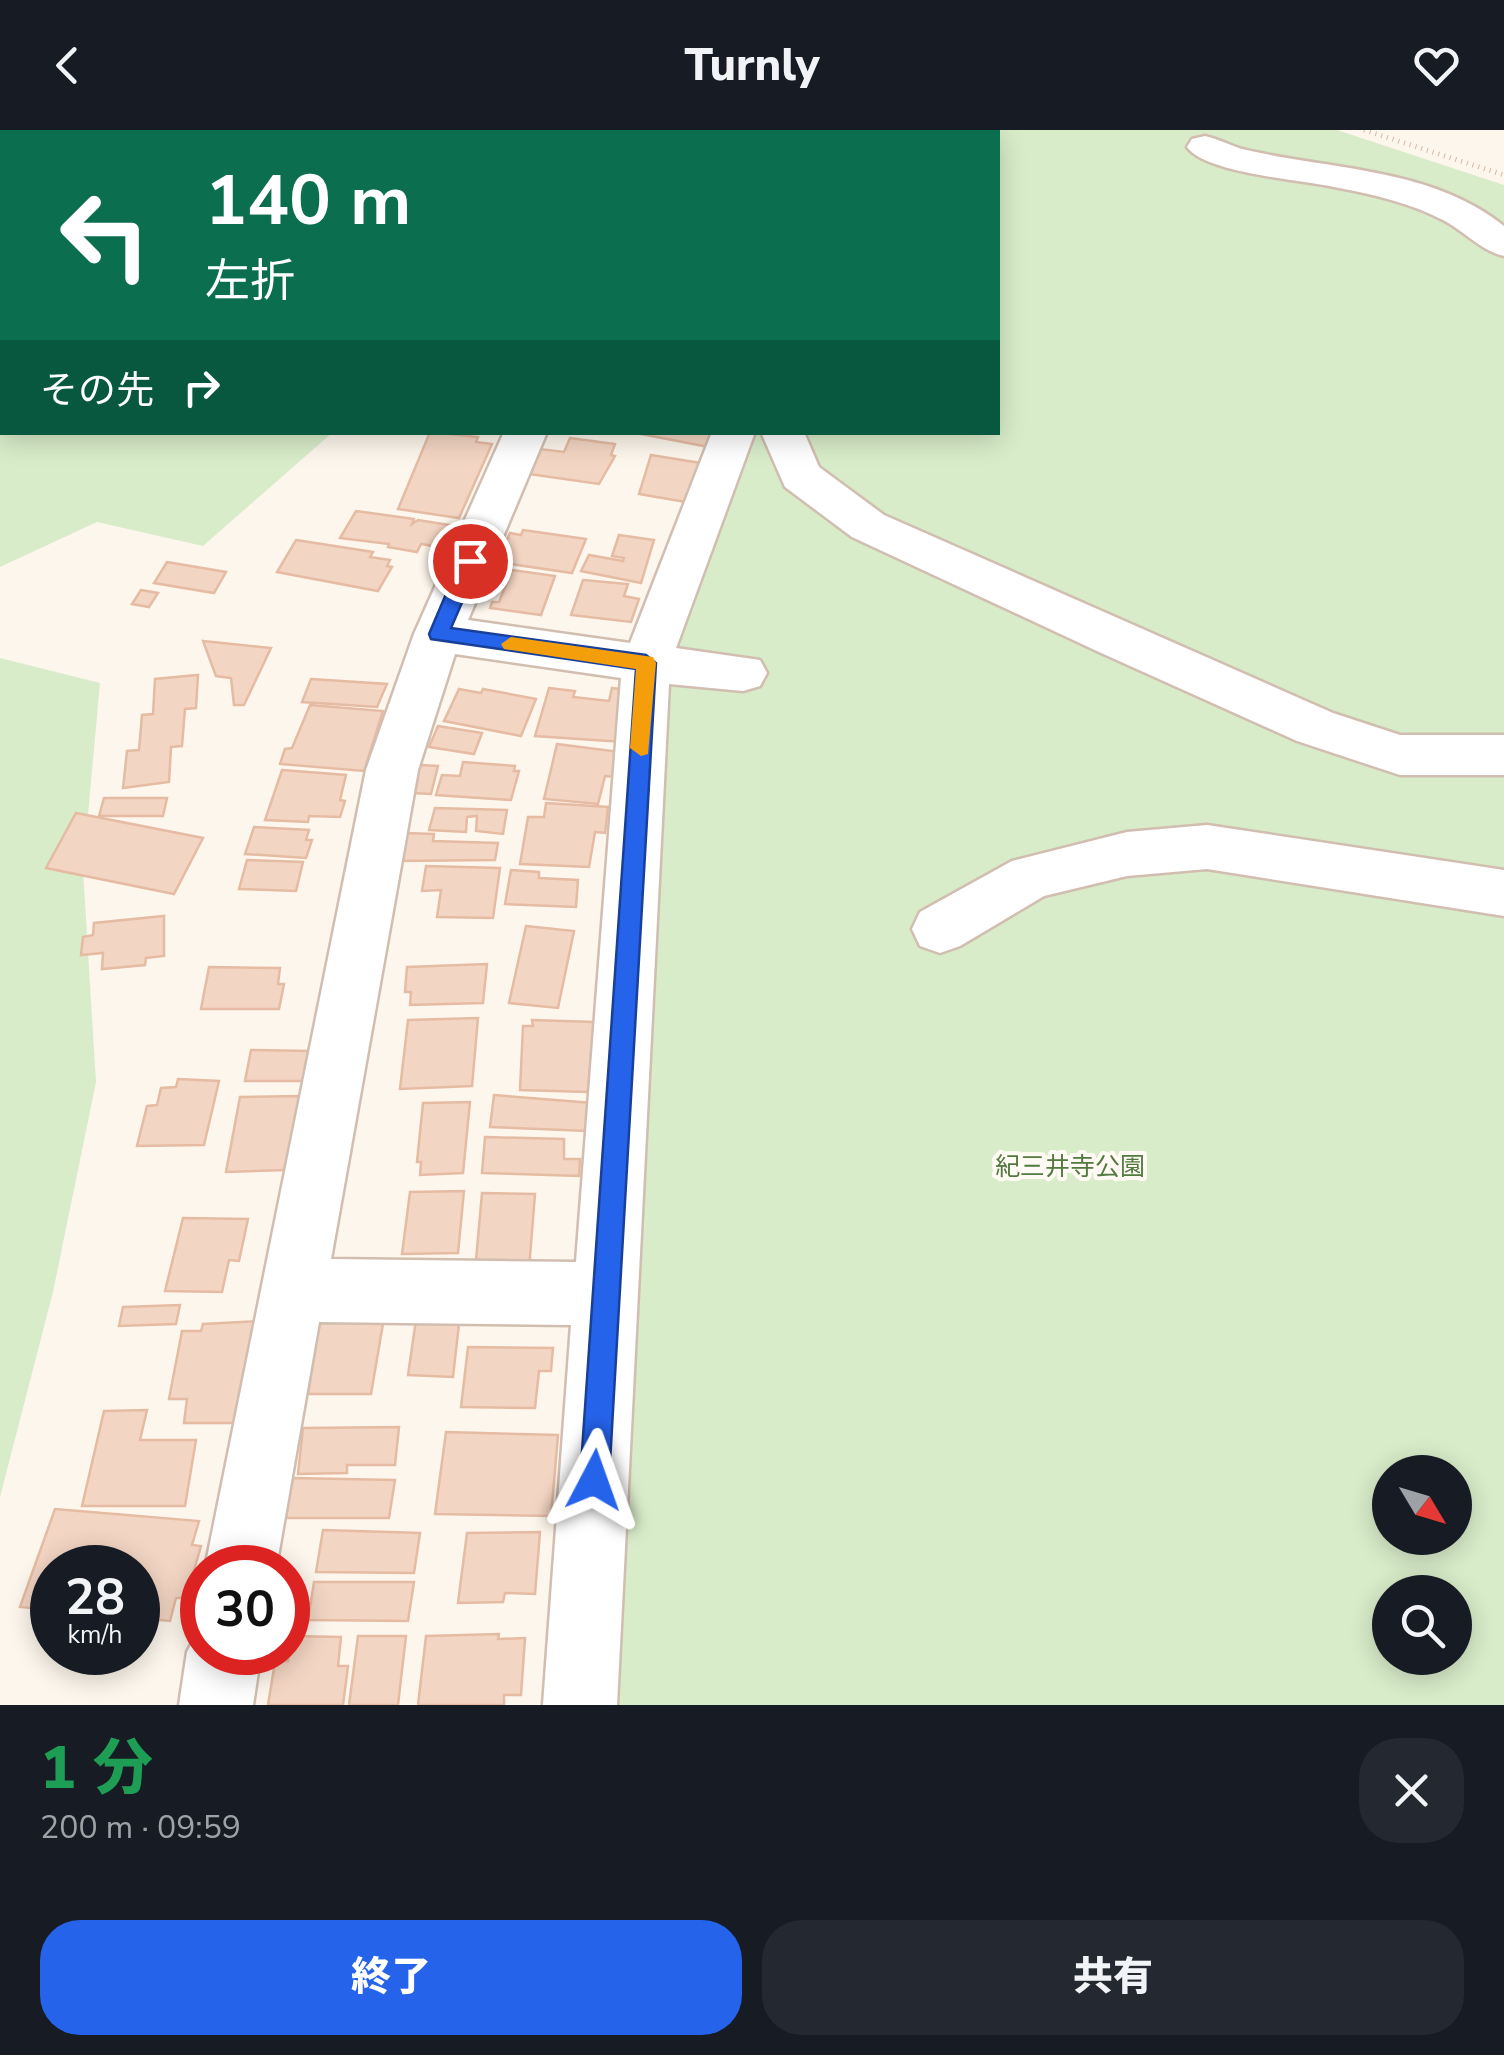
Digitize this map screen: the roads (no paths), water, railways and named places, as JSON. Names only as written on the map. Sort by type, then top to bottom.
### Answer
[{"type":"street","points":[[1205,147],[1233,160],[1362,181],[1414,197],[1489,230],[1504,245]]},
{"type":"street","points":[[244,1545],[392,770],[438,634],[525,435]]},
{"type":"street","points":[[580,1705],[646,663],[733,435]]},
{"type":"street","points":[[783,435],[801,476],[868,526],[1116,640],[1315,726],[1400,755],[1504,754]]},
{"type":"street","points":[[438,634],[743,673]]},
{"type":"street","points":[[940,930],[1031,877],[1164,849],[1207,847],[1246,852],[1504,893]]},
{"type":"street","points":[[293,1290],[606,1294]]},
{"type":"street","points":[[216,1705],[221,1675]]},
{"type":"park label","name":"紀三井寺公園","points":[[1070,1167]]}]
